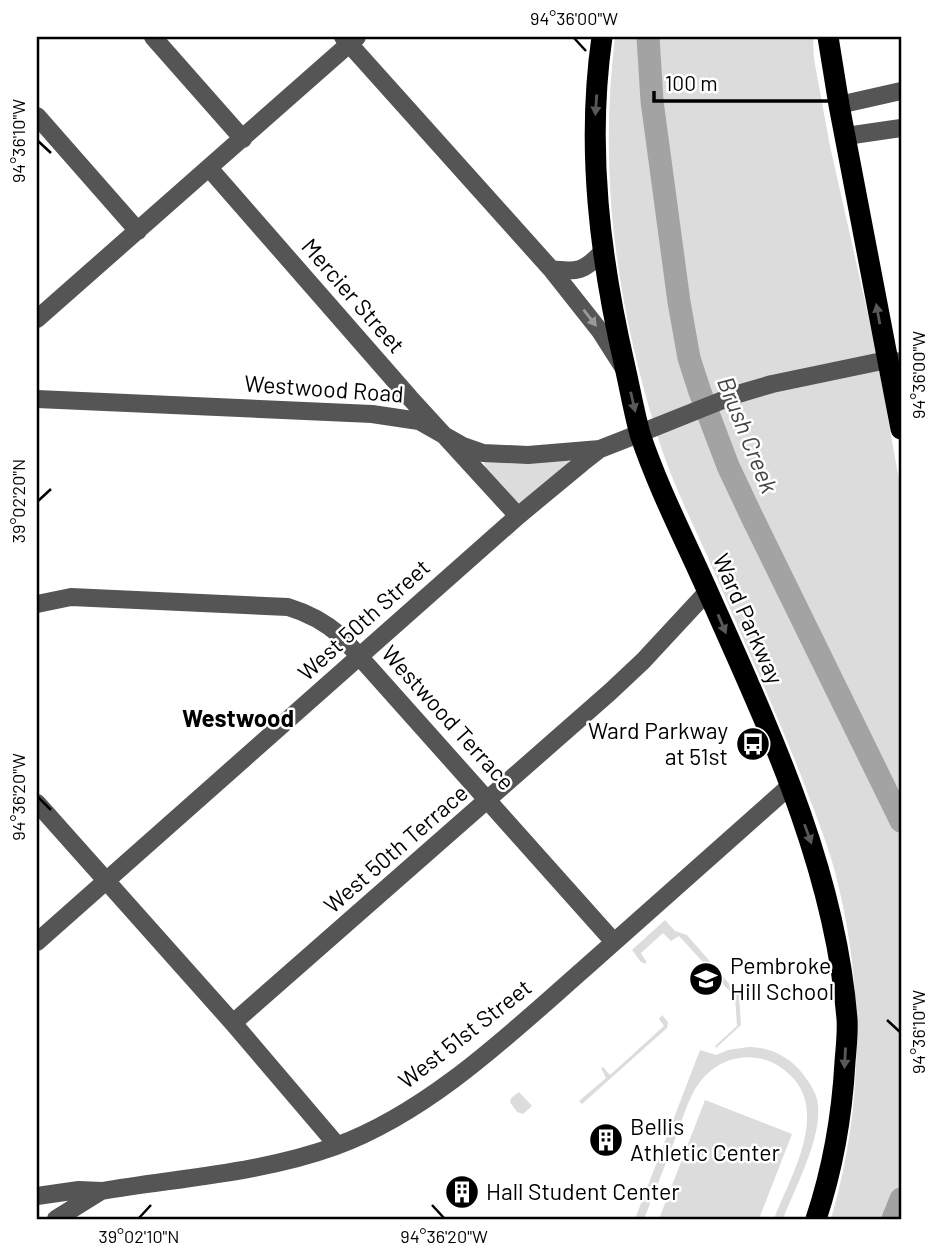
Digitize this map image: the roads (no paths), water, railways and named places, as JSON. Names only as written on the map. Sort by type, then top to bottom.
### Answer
[{"type":"highway","name":"Ward Parkway","points":[[602,37],[595,118],[596,188],[612,313],[640,433],[673,517],[708,591],[791,785],[814,849],[835,937],[847,1021],[843,1104],[827,1184],[816,1219]]},
{"type":"highway","points":[[813,37],[837,97]]},
{"type":"highway","points":[[828,37],[837,97],[894,361],[901,429]]},
{"type":"street","points":[[153,37],[243,139]]},
{"type":"street","points":[[37,319],[243,139],[350,39],[551,270],[600,331],[626,369]]},
{"type":"street","points":[[837,97],[901,91]]},
{"type":"street","points":[[37,116],[138,230]]},
{"type":"street","points":[[846,136],[901,128]]},
{"type":"street","name":"Mercier Street","points":[[209,168],[518,516]]},
{"type":"street","points":[[551,270],[582,270],[592,264],[603,251]]},
{"type":"street","name":"West 50th Street","points":[[37,942],[568,472],[600,449],[738,394],[799,377],[894,361]]},
{"type":"street","name":"Westwood Road","points":[[37,399],[372,414],[419,421],[463,446],[483,453],[528,455],[600,449]]},
{"type":"street","name":"West 50th Terrace","points":[[233,1023],[643,661],[708,591]]},
{"type":"street","name":"Westwood Terrace","points":[[37,604],[71,597],[288,607],[327,624],[360,657],[614,942]]},
{"type":"street","name":"West 51st Street","points":[[37,1196],[79,1190],[102,1191],[280,1163],[337,1145],[397,1117],[450,1081],[517,1028],[791,785]]},
{"type":"street","points":[[37,803],[233,1023],[337,1145]]},
{"type":"street","name":"West 51st Street","points":[[56,1219],[102,1191]]},
{"type":"waterway","name":"Brush Creek","points":[[648,37],[652,101],[689,358],[728,466],[901,821]]},
{"type":"waterway","name":"Brush Creek","points":[[893,1219],[901,1199]]},
{"type":"place","name":"Ward Parkway at 51st","points":[[753,744]]},
{"type":"place","name":"Pembroke Hill School","points":[[706,979]]},
{"type":"place","name":"Bellis Athletic Center","points":[[606,1140]]},
{"type":"place","name":"Hall Student Center","points":[[462,1192]]},
{"type":"district","name":"Westwood","points":[[238,719]]}]
